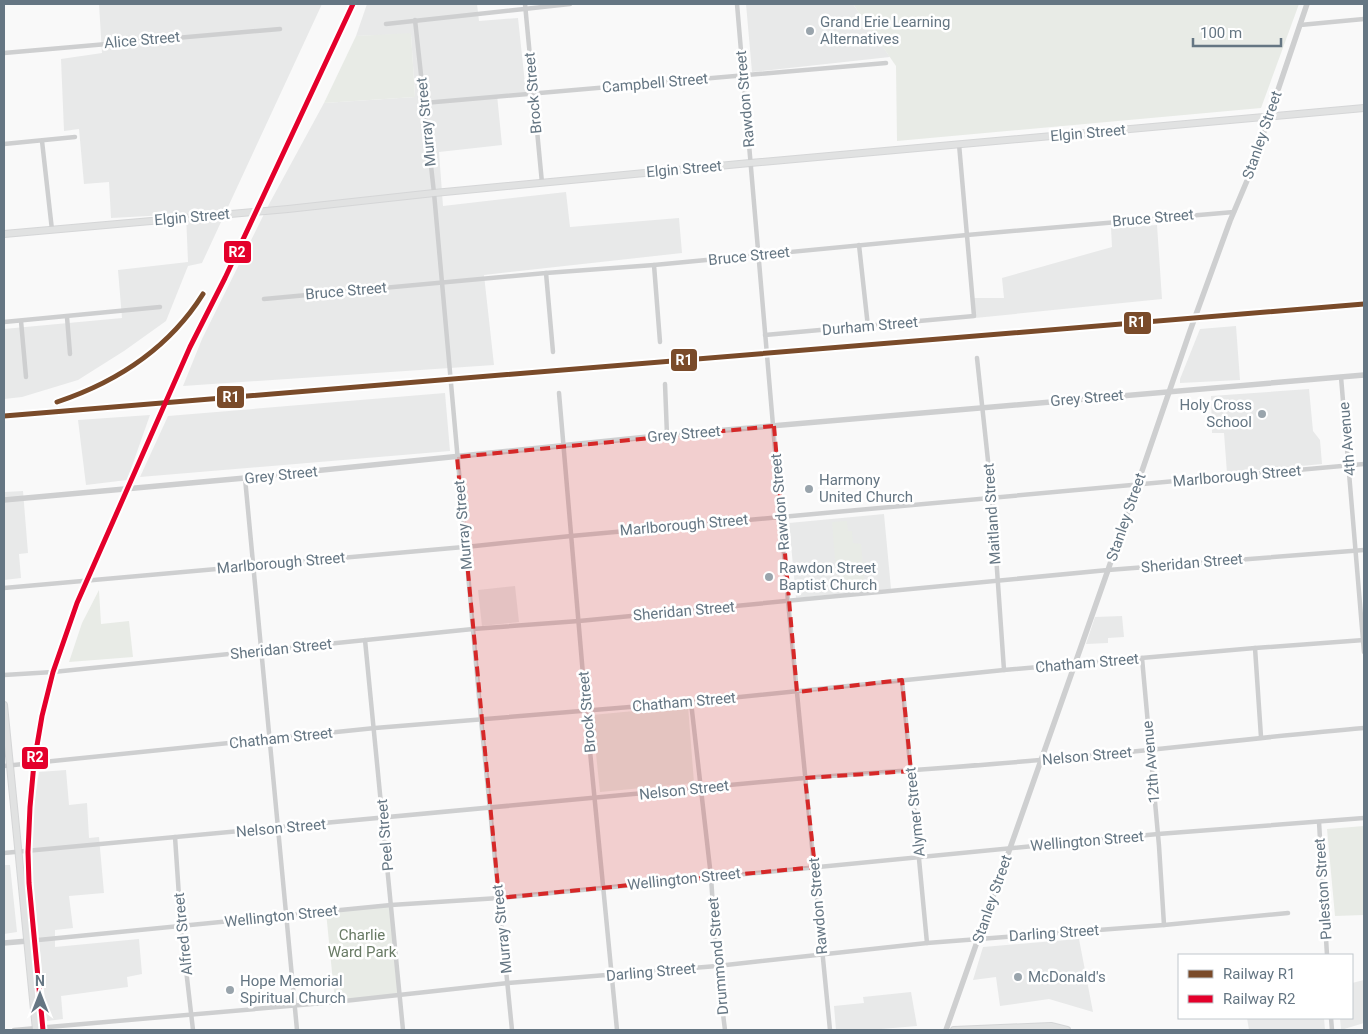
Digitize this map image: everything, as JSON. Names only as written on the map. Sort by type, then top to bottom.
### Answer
[{"type":"main road","name":"Elgin Street","points":[[4,234],[288,209],[750,163],[1364,108]]},
{"type":"main road","points":[[4,705],[7,766],[20,852],[36,1029]]},
{"type":"main road","points":[[954,1030],[1051,1026],[1067,1030]]},
{"type":"street","points":[[386,24],[525,6],[570,4]]},
{"type":"street","name":"Rawdon Street","points":[[737,4],[788,601],[830,1030]]},
{"type":"street","name":"Stanley Street","points":[[946,1030],[1108,570],[1169,390],[1249,176],[1307,4]]},
{"type":"street","name":"Brock Street","points":[[525,6],[542,183]]},
{"type":"street","points":[[1300,25],[1364,19]]},
{"type":"street","name":"Murray Street","points":[[415,20],[434,193],[480,719],[512,1030]]},
{"type":"street","name":"Alice Street","points":[[4,53],[280,29]]},
{"type":"street","name":"Campbell Street","points":[[424,103],[886,63]]},
{"type":"street","points":[[4,144],[75,137]]},
{"type":"street","points":[[42,140],[52,230]]},
{"type":"street","points":[[959,144],[967,234]]},
{"type":"street","name":"Bruce Street","points":[[264,299],[758,255],[967,234],[1234,212]]},
{"type":"street","name":"Durham Street","points":[[764,335],[974,316],[967,234]]},
{"type":"street","points":[[860,244],[868,327]]},
{"type":"street","points":[[654,264],[660,342]]},
{"type":"street","points":[[546,273],[553,352]]},
{"type":"street","points":[[4,322],[160,307]]},
{"type":"street","points":[[67,317],[70,354]]},
{"type":"street","points":[[21,321],[26,377]]},
{"type":"street","name":"Maitland Street","points":[[977,358],[992,498],[1004,670]]},
{"type":"street","name":"Grey Street","points":[[4,500],[245,478],[667,435],[1169,390],[1364,375]]},
{"type":"street","name":"4th Avenue","points":[[1341,377],[1364,652]]},
{"type":"street","points":[[665,384],[667,435]]},
{"type":"street","name":"Brock Street","points":[[559,393],[586,710],[617,1030]]},
{"type":"street","name":"Marlborough Street","points":[[4,588],[1364,464]]},
{"type":"street","points":[[245,478],[297,1030]]},
{"type":"street","name":"Sheridan Street","points":[[4,675],[53,672],[473,629],[579,621],[1108,570],[1364,550]]},
{"type":"street","name":"Peel Street","points":[[366,640],[403,1030]]},
{"type":"street","name":"Chatham Street","points":[[7,766],[375,728],[691,702],[1004,670],[1364,640]]},
{"type":"street","points":[[1256,648],[1261,737]]},
{"type":"street","name":"12th Avenue","points":[[1142,658],[1164,925]]},
{"type":"street","name":"Alymer Street","points":[[902,680],[927,943]]},
{"type":"street","name":"Drummond Street","points":[[691,702],[711,876],[717,966],[724,1030]]},
{"type":"street","name":"Nelson Street","points":[[4,854],[805,778],[911,771],[1149,750],[1261,737],[1364,728]]},
{"type":"street","name":"Wellington Street","points":[[4,943],[391,905],[498,898],[1158,834],[1364,818]]},
{"type":"street","name":"Puleston Street","points":[[1319,822],[1327,954]]},
{"type":"street","name":"Alfred Street","points":[[175,837],[181,926],[192,1030]]},
{"type":"street","name":"Darling Street","points":[[14,1030],[294,1005],[508,983],[717,966],[927,943],[1164,925],[1288,913]]},
{"type":"highlighted area","points":[[774,426],[797,692],[902,680],[911,771],[805,778],[815,867],[499,898],[457,457]]},
{"type":"shaded area","points":[[99,4],[322,4],[202,263],[188,266],[166,321],[124,351],[78,380],[22,397],[4,399],[4,329],[122,318],[118,270],[188,262],[186,214],[111,218],[109,182],[84,184],[79,129],[64,131],[61,59],[102,53]]},
{"type":"shaded area","points":[[367,4],[477,4],[479,21],[518,18],[526,93],[497,95],[502,145],[439,152],[443,206],[566,192],[570,227],[679,218],[682,253],[484,275],[494,365],[183,386],[202,339],[268,206],[324,103],[415,97],[411,34],[356,36]]},
{"type":"shaded area","name":"Grand Erie Learning Alternatives","points":[[746,4],[853,4],[890,57],[752,72]]},
{"type":"shaded area","points":[[1157,225],[1162,299],[975,318],[973,298],[1004,298],[1002,278],[1112,247],[1111,228]]},
{"type":"shaded area","points":[[1236,326],[1240,380],[1180,383],[1200,329]]},
{"type":"shaded area","name":"Holy Cross School","points":[[1309,389],[1313,431],[1320,440],[1322,464],[1227,473],[1224,433],[1212,433],[1211,396]]},
{"type":"shaded area","points":[[445,393],[450,451],[140,477],[168,416]]},
{"type":"shaded area","points":[[150,415],[127,480],[86,485],[78,420]]},
{"type":"shaded area","points":[[4,484],[5,492],[23,491],[28,553],[19,554],[21,578],[4,580]]},
{"type":"shaded area","points":[[884,514],[891,589],[796,598],[789,523]]},
{"type":"shaded area","points":[[515,586],[519,622],[482,626],[478,590]]},
{"type":"shaded area","points":[[1122,616],[1124,637],[1108,638],[1108,643],[1086,644],[1095,617]]},
{"type":"shaded area","points":[[66,770],[69,805],[87,803],[89,838],[99,837],[104,893],[69,896],[73,928],[55,930],[55,947],[139,939],[142,974],[127,977],[128,987],[61,996],[63,1019],[47,1021],[29,839],[39,772]]},
{"type":"shaded area","points":[[4,865],[10,865],[17,932],[4,934]]},
{"type":"shaded area","points":[[1079,939],[1093,1012],[1049,999],[1000,1006],[996,977],[973,980],[983,947]]},
{"type":"shaded area","points":[[1364,980],[1364,1023],[1341,1030],[1340,1019],[1353,1019],[1353,983]]},
{"type":"shaded area","points":[[911,992],[917,1026],[869,1030],[836,1030],[834,1006],[864,1003],[863,997]]},
{"type":"shaded area","points":[[1247,1019],[1324,1019],[1325,1030],[1249,1030]]},
{"type":"green space","points":[[853,4],[1299,4],[1261,108],[897,141],[896,66]]},
{"type":"green space","points":[[411,33],[415,97],[324,103],[356,36]]},
{"type":"green space","points":[[847,521],[848,531],[852,531],[853,543],[861,544],[865,588],[842,590],[840,572],[836,573],[832,522]]},
{"type":"green space","points":[[99,590],[101,624],[129,621],[133,657],[69,662],[82,623]]},
{"type":"green space","points":[[688,706],[694,783],[600,792],[592,715]]},
{"type":"green space","points":[[1364,826],[1364,915],[1335,916],[1327,829]]},
{"type":"green space","name":"Charlie Ward Park","points":[[391,905],[399,995],[335,1002],[326,912]]},
{"type":"railway","points":[[43,1030],[29,883],[28,852],[34,763],[42,716],[53,672],[77,603],[190,347],[225,278],[353,4]]},
{"type":"railway","points":[[4,416],[1364,304]]},
{"type":"rail line","name":"R2","points":[[43,1030],[29,883],[28,852],[34,763],[42,716],[53,672],[77,603],[190,347],[225,278],[353,4]]},
{"type":"rail line","name":"R1","points":[[57,402],[100,384],[140,361],[174,331],[203,294]]},
{"type":"rail line","name":"R1","points":[[4,416],[1364,304]]},
{"type":"place","name":"Grand Erie Learning Alternatives","points":[[810,31]]},
{"type":"place","name":"Holy Cross School","points":[[1262,414]]},
{"type":"place","name":"Harmony United Church","points":[[809,489]]},
{"type":"place","name":"Rawdon Street Baptist Church","points":[[769,577]]},
{"type":"place","name":"McDonald's","points":[[1018,977]]},
{"type":"place","name":"Hope Memorial Spiritual Church","points":[[230,990]]}]
